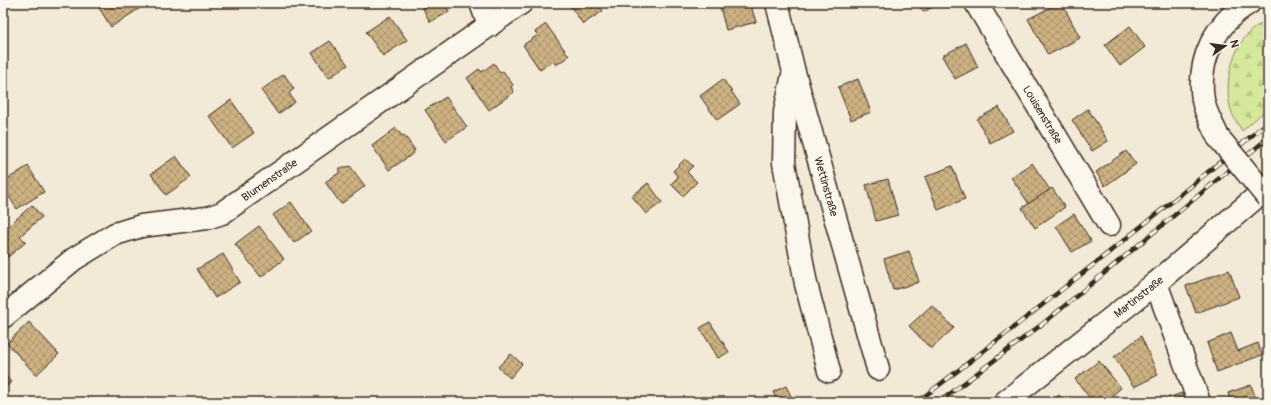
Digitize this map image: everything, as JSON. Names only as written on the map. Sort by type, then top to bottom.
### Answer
[{"type":"street","points":[[481,3],[489,26]]},
{"type":"street","name":"Blumenstraße","points":[[3,317],[74,259],[115,234],[141,226],[207,218],[222,213],[522,3]]},
{"type":"street","name":"Wettinstraße","points":[[777,3],[794,72],[878,369]]},
{"type":"street","name":"Louisenstraße","points":[[976,3],[1109,226]]},
{"type":"street","points":[[1249,3],[1238,9],[1226,20],[1210,45],[1205,58],[1202,81],[1203,101],[1218,136],[1268,198]]},
{"type":"street","points":[[794,72],[785,112],[784,162],[806,284],[829,371]]},
{"type":"street","name":"Martinstraße","points":[[1005,402],[1156,283],[1268,187]]},
{"type":"street","points":[[1156,283],[1199,402]]},
{"type":"green space","points":[[1268,21],[1268,108],[1242,131],[1233,115],[1229,102],[1228,91],[1231,67],[1240,45],[1246,36],[1254,28]]},
{"type":"building","points":[[96,3],[137,3],[140,8],[111,27]]},
{"type":"building","points":[[420,3],[445,3],[449,12],[430,22]]},
{"type":"building","points":[[577,3],[597,3],[603,11],[583,24],[571,7]]},
{"type":"building","points":[[719,3],[750,3],[756,22],[726,30]]},
{"type":"building","points":[[918,3],[941,3],[923,12]]},
{"type":"building","points":[[1059,3],[1062,3],[1080,38],[1048,55],[1028,19]]},
{"type":"building","points":[[390,16],[407,40],[383,56],[366,32]]},
{"type":"building","points":[[546,24],[569,56],[556,65],[553,61],[540,70],[523,45],[538,35],[535,32]]},
{"type":"building","points":[[1130,26],[1145,47],[1120,66],[1105,45]]},
{"type":"building","points":[[330,41],[348,65],[329,78],[312,53]]},
{"type":"building","points":[[966,43],[978,67],[955,79],[942,56]]},
{"type":"building","points":[[494,63],[500,73],[503,71],[513,85],[511,87],[514,92],[489,110],[467,78],[479,69],[482,72]]},
{"type":"building","points":[[284,74],[294,89],[289,93],[295,102],[278,114],[261,90]]},
{"type":"building","points":[[723,79],[740,104],[717,120],[700,96]]},
{"type":"building","points":[[858,79],[871,112],[851,120],[838,87]]},
{"type":"building","points":[[446,97],[467,127],[446,141],[425,110]]},
{"type":"building","points":[[231,100],[254,133],[232,148],[209,116]]},
{"type":"building","points":[[999,107],[1013,131],[990,143],[977,119]]},
{"type":"building","points":[[1088,109],[1108,141],[1092,151],[1072,120]]},
{"type":"building","points":[[396,128],[402,136],[404,135],[415,150],[413,151],[414,153],[389,170],[372,146]]},
{"type":"building","points":[[1126,151],[1136,164],[1105,186],[1096,172]]},
{"type":"building","points":[[176,156],[191,177],[166,195],[151,174]]},
{"type":"building","points":[[685,159],[693,166],[687,172],[697,182],[683,196],[671,184],[678,177],[673,171]]},
{"type":"building","points":[[1032,163],[1050,190],[1029,204],[1011,177]]},
{"type":"building","points":[[28,166],[44,192],[17,209],[3,187],[3,182]]},
{"type":"building","points":[[350,166],[365,186],[341,204],[325,182],[339,173],[339,169]]},
{"type":"building","points":[[952,166],[965,199],[938,210],[925,177]]},
{"type":"building","points":[[888,179],[898,215],[876,221],[866,185]]},
{"type":"building","points":[[648,183],[662,202],[646,214],[632,196]]},
{"type":"building","points":[[1052,188],[1065,207],[1035,228],[1022,208]]},
{"type":"building","points":[[291,202],[311,231],[294,243],[273,215]]},
{"type":"building","points":[[32,205],[42,217],[20,236],[26,242],[8,257],[3,251],[3,231]]},
{"type":"building","points":[[1074,214],[1091,241],[1072,252],[1056,226]]},
{"type":"building","points":[[259,226],[284,259],[261,277],[235,244]]},
{"type":"building","points":[[909,251],[919,282],[893,290],[884,259]]},
{"type":"building","points":[[223,254],[240,282],[215,298],[197,269]]},
{"type":"building","points":[[1229,270],[1239,297],[1196,313],[1186,286]]},
{"type":"building","points":[[932,305],[954,328],[931,349],[909,326]]},
{"type":"building","points":[[29,322],[59,354],[36,375],[7,343]]},
{"type":"building","points":[[710,322],[729,352],[718,358],[700,328]]},
{"type":"building","points":[[1231,333],[1238,351],[1258,343],[1262,355],[1217,372],[1207,343]]},
{"type":"building","points":[[1141,336],[1158,375],[1134,387],[1114,357]]},
{"type":"building","points":[[511,354],[522,364],[510,378],[498,367]]},
{"type":"building","points":[[1099,361],[1121,388],[1104,402],[1093,402],[1075,379]]},
{"type":"building","points":[[3,373],[11,382],[3,390]]},
{"type":"building","points":[[1251,385],[1257,402],[1231,402],[1228,393]]},
{"type":"building","points":[[786,386],[794,402],[778,402],[773,392]]},
{"type":"building","points":[[1182,393],[1185,402],[1163,402],[1162,400]]},
{"type":"building","points":[[1059,395],[1064,402],[1050,402]]},
{"type":"building","points":[[1268,398],[1268,402],[1257,402]]},
{"type":"railway","points":[[917,402],[1094,264],[1268,122]]},
{"type":"railway","points":[[939,402],[1045,322],[1268,138]]}]
